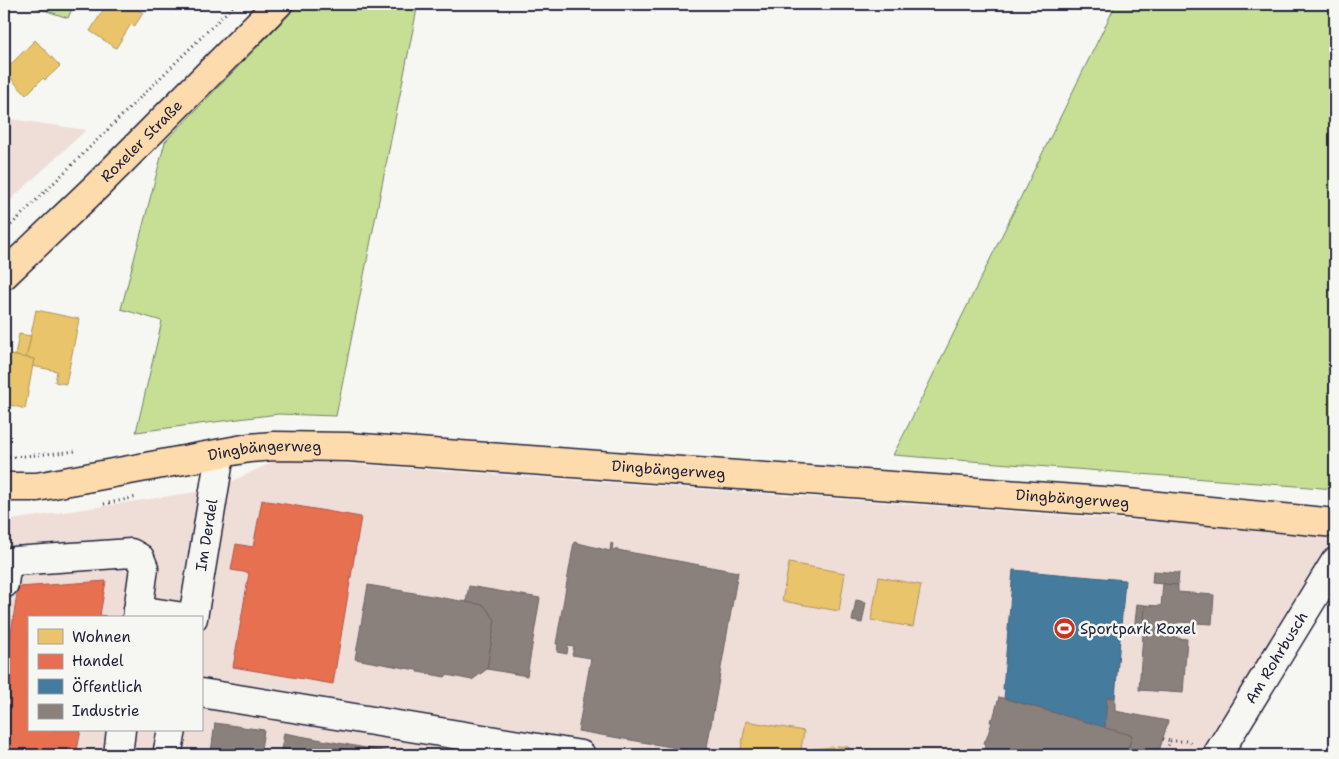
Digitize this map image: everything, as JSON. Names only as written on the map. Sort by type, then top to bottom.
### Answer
[{"type":"main road","name":"Roxeler Straße","points":[[4,275],[97,186],[278,4]]},
{"type":"main road","name":"Dingbängerweg","points":[[4,487],[37,487],[274,446],[348,447],[1117,502],[1335,523]]},
{"type":"street","name":"Im Derdel","points":[[192,616],[220,454]]},
{"type":"street","points":[[4,584],[6,569],[14,561],[131,553],[140,558],[143,564],[137,614],[164,616]]},
{"type":"street","name":"Am Rohrbusch","points":[[1217,755],[1335,562]]},
{"type":"street","points":[[202,693],[568,754]]},
{"type":"street","points":[[118,755],[121,732]]},
{"type":"street","points":[[167,755],[172,732]]},
{"type":"path","points":[[4,232],[235,4]]},
{"type":"path","points":[[1163,739],[1187,741],[1217,755]]},
{"type":"path","points":[[1165,755],[1170,741]]},
{"type":"shaded area","points":[[4,118],[86,130],[4,206]]},
{"type":"shaded area","points":[[279,459],[1335,535],[1335,539],[1218,729],[1207,755],[4,755],[4,519],[11,520],[216,489]]},
{"type":"green space","points":[[26,4],[74,4],[68,18]]},
{"type":"green space","points":[[299,4],[418,4],[336,416],[278,414],[136,432],[162,321],[121,309],[165,142]]},
{"type":"green space","points":[[1116,4],[1335,4],[1335,489],[893,455]]},
{"type":"building: Wohnen","points":[[107,4],[129,4],[143,13],[134,27],[131,24],[116,48],[90,31]]},
{"type":"building: Wohnen","points":[[35,40],[60,66],[45,80],[43,78],[26,95],[4,71]]},
{"type":"building: Wohnen","points":[[36,310],[79,319],[66,384],[55,382],[57,371],[32,366],[34,359],[26,358]]},
{"type":"building: Wohnen","points":[[19,334],[31,336],[26,358],[15,356]]},
{"type":"building: Wohnen","points":[[4,354],[34,359],[25,409],[4,403]]},
{"type":"building: Wohnen","points":[[789,563],[845,573],[839,611],[782,601]]},
{"type":"building: Wohnen","points":[[879,577],[921,585],[913,627],[871,620]]},
{"type":"building: Wohnen","points":[[746,721],[804,731],[800,755],[740,755]]},
{"type":"building: Wohnen","points":[[837,746],[848,747],[859,755],[814,755],[813,749],[833,747],[834,751],[838,750]]},
{"type":"building: Handel","points":[[262,500],[361,517],[333,684],[233,667],[249,573],[231,570],[236,544],[253,547]]},
{"type":"building: Handel","points":[[106,581],[100,615],[106,616],[28,616],[28,732],[81,732],[76,755],[4,755],[4,652],[6,639],[10,640],[18,587]]},
{"type":"building: Öffentlich","name":"Sportpark Roxel","points":[[1013,570],[1125,580],[1115,698],[1107,697],[1105,728],[1004,698],[1005,689],[1003,689]]},
{"type":"building: Industrie","points":[[574,542],[610,551],[611,543],[613,544],[612,549],[738,572],[706,753],[578,731],[591,658],[572,655],[574,647],[568,646],[567,654],[557,652],[558,644],[556,644]]},
{"type":"building: Industrie","points":[[1153,571],[1179,573],[1178,585],[1152,583]]},
{"type":"building: Industrie","points":[[1163,584],[1178,585],[1178,592],[1214,595],[1212,624],[1178,622],[1177,638],[1187,639],[1183,693],[1139,690],[1145,605],[1161,606]]},
{"type":"building: Industrie","points":[[368,585],[484,605],[495,620],[487,669],[472,680],[447,675],[445,677],[355,659]]},
{"type":"building: Industrie","points":[[469,586],[540,598],[527,676],[487,669],[495,620],[484,605],[466,602]]},
{"type":"building: Industrie","points":[[856,600],[866,602],[862,623],[852,621]]},
{"type":"building: Industrie","points":[[1137,604],[1145,605],[1143,632],[1134,632]]},
{"type":"building: Industrie","points":[[999,697],[1132,735],[1126,755],[982,755],[986,744],[984,743],[992,722],[990,722],[991,718],[993,719]]},
{"type":"building: Industrie","points":[[1107,697],[1115,698],[1115,711],[1168,721],[1158,755],[1134,755],[1136,749],[1129,747],[1132,735],[1105,728]]},
{"type":"building: Industrie","points":[[215,723],[264,730],[260,755],[222,755],[211,752]]},
{"type":"building: Industrie","points":[[284,733],[404,755],[280,755]]},
{"type":"place","name":"Sportpark Roxel","points":[[1064,629]]}]
